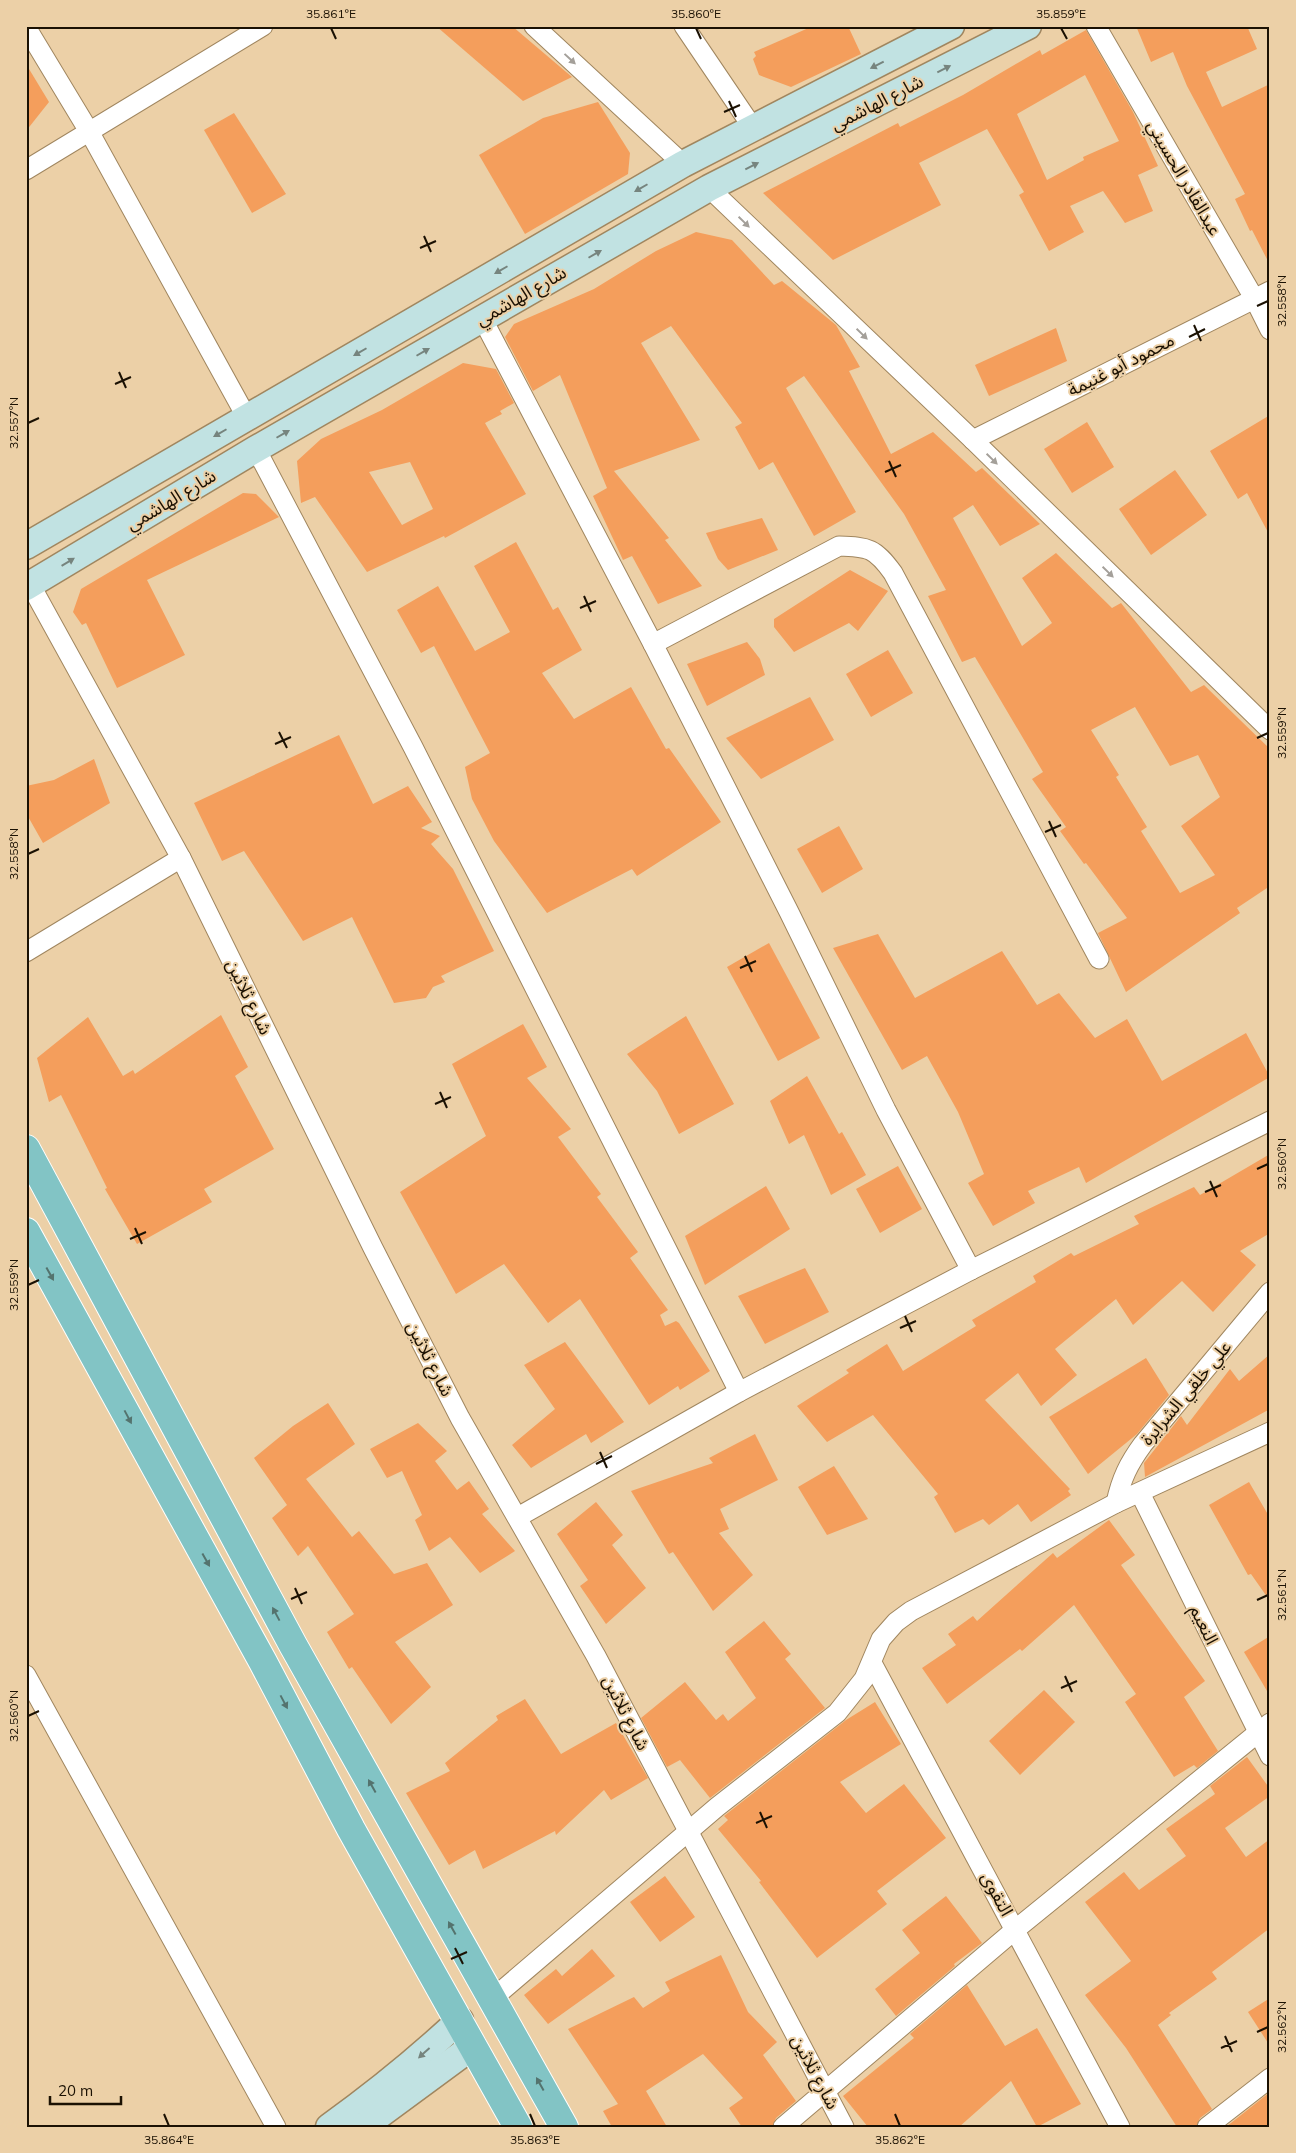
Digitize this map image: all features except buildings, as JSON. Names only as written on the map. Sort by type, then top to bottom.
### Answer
[{"type":"main road","name":"شارع الهاشمي","points":[[26,546],[684,164],[951,26]]},
{"type":"main road","name":"شارع الهاشمي","points":[[28,586],[256,449],[709,188],[1028,26]]},
{"type":"main road","points":[[684,164],[709,188]]},
{"type":"main road","points":[[26,1149],[293,1645],[564,2127]]},
{"type":"main road","points":[[26,1232],[263,1662],[351,1829],[460,2020],[518,2127]]},
{"type":"main road","points":[[263,1662],[293,1645]]},
{"type":"main road","points":[[329,2127],[422,2056],[460,2020]]},
{"type":"main road","points":[[363,2127],[473,2046]]},
{"type":"street","points":[[26,26],[90,133],[247,418]]},
{"type":"street","points":[[26,170],[90,133],[263,26]]},
{"type":"street","points":[[534,26],[684,164]]},
{"type":"street","points":[[684,26],[753,128]]},
{"type":"street","name":"عبدالقادر الحسيني","points":[[1096,26],[1262,295],[1270,330]]},
{"type":"street","points":[[709,188],[973,440],[1270,730]]},
{"type":"street","name":"محمود أبو غنيمة","points":[[973,440],[1262,295]]},
{"type":"street","points":[[482,318],[653,644],[789,912],[886,1110],[971,1270]]},
{"type":"street","points":[[256,449],[413,746],[739,1392]]},
{"type":"street","points":[[653,644],[839,546],[860,547],[879,554],[893,573],[1099,959]]},
{"type":"street","name":"شارع ثلاثين","points":[[28,586],[181,858],[372,1248],[460,1418],[596,1656],[844,2127]]},
{"type":"street","points":[[26,952],[181,858]]},
{"type":"street","points":[[518,1517],[739,1392],[971,1270],[1270,1121]]},
{"type":"street","name":"علي خلقي الشرايرة","points":[[1116,1502],[1128,1464],[1138,1450],[1270,1292]]},
{"type":"street","points":[[492,2000],[688,1832],[837,1713],[854,1694],[872,1663],[881,1639],[896,1622],[911,1611],[1116,1502],[1140,1493],[1270,1432]]},
{"type":"street","name":"النعيم","points":[[1140,1493],[1264,1729],[1270,1756]]},
{"type":"street","name":"التقوى","points":[[872,1663],[1016,1929],[1075,2047],[1120,2127]]},
{"type":"street","points":[[26,1675],[276,2127]]},
{"type":"street","points":[[783,2127],[1016,1929],[1264,1729]]},
{"type":"street","points":[[1207,2127],[1270,2078]]}]
